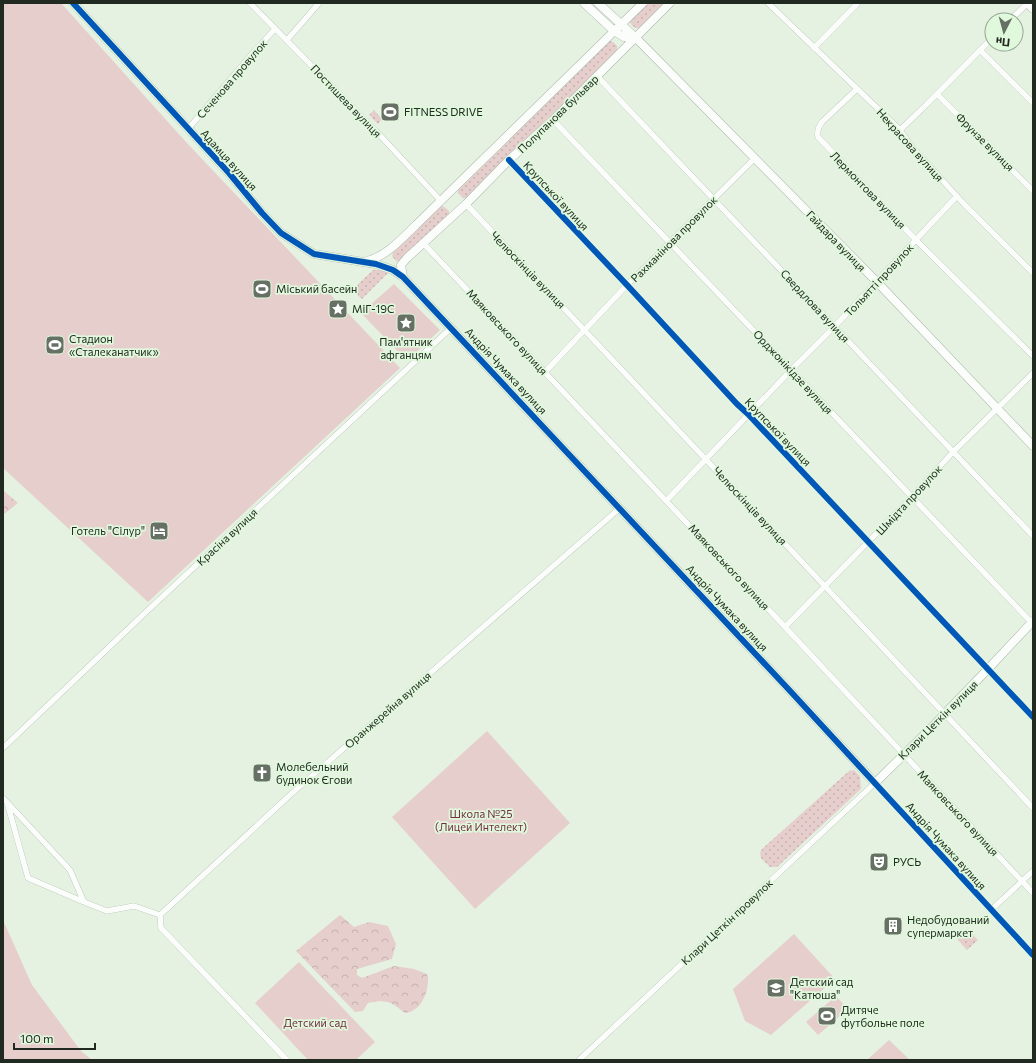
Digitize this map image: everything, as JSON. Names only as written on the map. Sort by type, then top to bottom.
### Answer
[{"type":"main road","points":[[1028,3],[1033,8]]},
{"type":"street","name":"Адамця вулиця","points":[[73,3],[281,233],[314,254],[376,264],[393,270],[403,276]]},
{"type":"street","name":"Постишева вулиця","points":[[250,3],[376,131],[441,201]]},
{"type":"street","points":[[287,40],[319,3]]},
{"type":"street","points":[[584,3],[614,31],[624,37],[636,38]]},
{"type":"street","name":"Гайдара вулиця","points":[[598,3],[636,38],[877,282],[996,409],[1033,446]]},
{"type":"street","name":"Полупанова бульвар","points":[[363,263],[378,258],[390,249],[643,3]]},
{"type":"street","name":"Полупанова бульвар","points":[[403,276],[401,265],[466,204],[509,160],[553,120],[670,3]]},
{"type":"street","name":"Некрасова вулиця","points":[[768,3],[900,130],[912,147],[957,196],[1033,273]]},
{"type":"street","points":[[814,48],[858,3]]},
{"type":"street","points":[[1018,12],[1028,3]]},
{"type":"street","name":"Сєченова провулок","points":[[188,129],[275,29]]},
{"type":"street","points":[[900,130],[984,46]]},
{"type":"street","points":[[980,50],[1033,103]]},
{"type":"street","name":"Свердлова вулиця","points":[[597,76],[1033,536]]},
{"type":"street","name":"Лермонтова вулиця","points":[[857,88],[818,127],[818,137],[916,240],[1033,356]]},
{"type":"street","name":"Фрунзе вулиця","points":[[937,94],[1033,191]]},
{"type":"street","name":"Орджонікідзе вулиця","points":[[553,120],[1032,622]]},
{"type":"street","name":"Рахманінова провулок","points":[[545,372],[627,285],[755,158]]},
{"type":"street","name":"Крупської вулиця","points":[[509,160],[1033,717]]},
{"type":"street","name":"Тольятті провулок","points":[[666,501],[748,414],[877,282],[957,196]]},
{"type":"street","name":"Челюскінців вулиця","points":[[466,204],[585,329],[1033,808]]},
{"type":"street","name":"Маяковського вулиця","points":[[423,243],[1033,893]]},
{"type":"street","points":[[390,249],[387,256],[388,264],[393,270]]},
{"type":"street","name":"Андрія Чумака вулиця","points":[[403,276],[620,508],[1033,955]]},
{"type":"street","name":"Красіна вулиця","points":[[3,748],[146,612],[452,327]]},
{"type":"street","name":"Шмідта провулок","points":[[785,627],[869,542],[953,452],[1033,373]]},
{"type":"street","name":"Оранжерейна вулиця","points":[[160,915],[290,795],[620,508]]},
{"type":"street","name":"Клари Цеткін вулиця","points":[[875,783],[904,756],[1032,622]]},
{"type":"street","name":"Клари Цеткін провулок","points":[[579,1060],[875,783]]},
{"type":"street","points":[[5,800],[70,870],[84,902]]},
{"type":"street","points":[[5,800],[28,878],[107,911],[134,906],[160,915],[161,928],[287,1060]]},
{"type":"street","points":[[991,910],[1033,871]]},
{"type":"green space","points":[[3,3],[61,3],[186,142],[400,368],[148,602],[3,468]]},
{"type":"green space","points":[[648,3],[665,3],[640,28],[635,28],[630,21]]},
{"type":"green space","points":[[610,41],[617,46],[615,53],[466,198],[463,198],[458,193],[458,190]]},
{"type":"green space","points":[[374,110],[382,119],[378,124],[369,115]]},
{"type":"green space","points":[[441,206],[449,211],[449,214],[399,261],[396,261],[392,256],[394,250]]},
{"type":"green space","points":[[373,270],[380,270],[388,273],[362,299],[352,290]]},
{"type":"green space","points":[[394,284],[440,330],[407,361],[361,313]]},
{"type":"green space","points":[[3,490],[18,503],[3,515]]},
{"type":"green space","name":"Школа №25 (Лицей Интелект)","points":[[487,731],[570,823],[475,909],[392,817]]},
{"type":"green space","points":[[854,770],[860,776],[861,789],[777,867],[770,867],[761,858],[760,853],[762,849],[849,771]]},
{"type":"green space","points":[[340,915],[354,927],[369,922],[388,926],[396,944],[392,959],[357,969],[357,975],[362,978],[394,966],[414,969],[427,974],[428,986],[424,998],[411,1012],[405,1013],[388,1002],[380,1001],[368,1003],[363,1011],[355,1012],[296,951]]},
{"type":"green space","points":[[3,920],[32,985],[81,1051],[92,1060],[3,1060]]},
{"type":"green space","points":[[967,929],[978,940],[967,950],[957,939]]},
{"type":"green space","points":[[794,934],[835,979],[771,1035],[745,1021],[733,989]]},
{"type":"green space","name":"Детский сад","points":[[299,962],[375,1042],[356,1060],[308,1060],[255,1003]]},
{"type":"green space","name":"Дитяче футбольне поле","points":[[836,996],[848,1009],[818,1035],[806,1022]]},
{"type":"green space","points":[[889,1040],[910,1060],[867,1060]]},
{"type":"cycle path","points":[[73,3],[229,173],[262,213],[281,233],[314,254],[376,264],[393,270],[403,277],[792,693],[1033,955]]},
{"type":"cycle path","points":[[509,160],[1033,717]]},
{"type":"place","name":"FITNESS DRIVE","points":[[390,112]]},
{"type":"place","name":"Міський басейн","points":[[262,289]]},
{"type":"place","name":"МіГ-19С","points":[[338,309]]},
{"type":"place","name":"Пам'ятник афганцям","points":[[406,323]]},
{"type":"place","name":"Стадион «Сталеканатчик»","points":[[55,345]]},
{"type":"place","name":"Готель \"Сілур\"","points":[[159,531]]},
{"type":"place","name":"Молебельний будинок Єгови","points":[[262,773]]},
{"type":"place","name":"РУСЬ","points":[[879,862]]},
{"type":"place","name":"Недобудований супермаркет","points":[[893,926]]},
{"type":"place","name":"Детский сад \"Катюша\"","points":[[776,988]]},
{"type":"place","name":"Дитяче футбольне поле","points":[[827,1016]]}]
